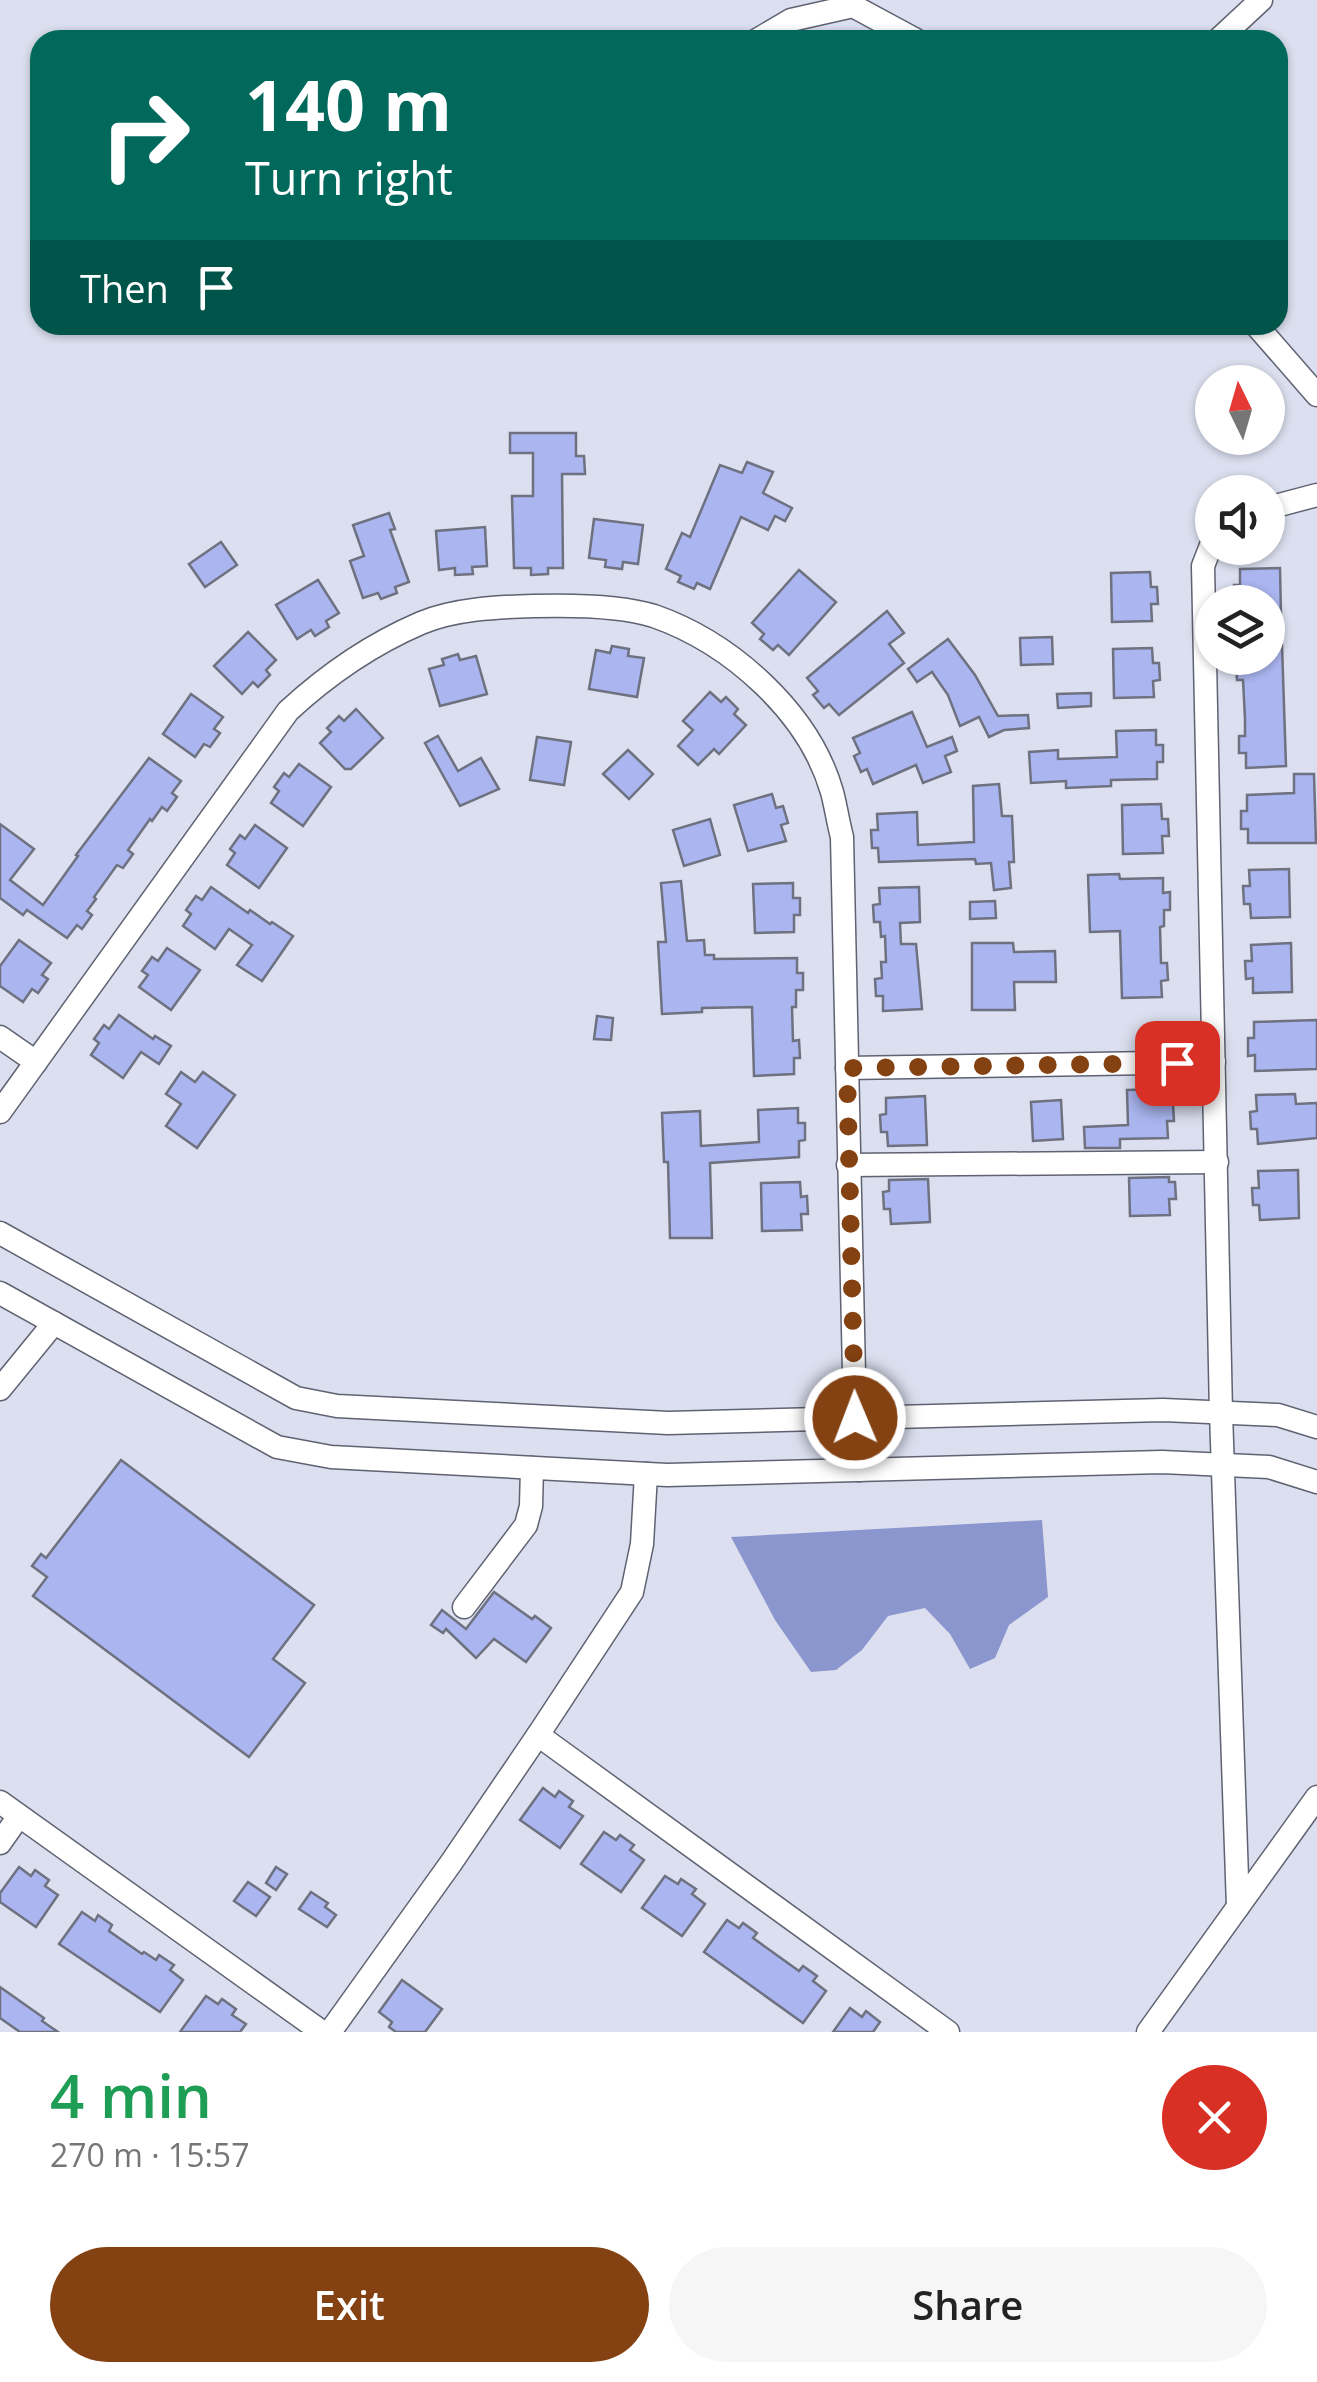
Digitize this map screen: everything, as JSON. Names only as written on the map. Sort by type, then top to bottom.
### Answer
[{"type":"street","points":[[1229,30],[1261,0]]},
{"type":"street","points":[[775,30],[792,20],[853,6],[897,30]]},
{"type":"street","points":[[1265,335],[1317,395]]},
{"type":"street","points":[[1285,503],[1317,495]]},
{"type":"street","points":[[1203,565],[1222,1413],[1238,1907]]},
{"type":"street","points":[[0,1112],[288,711],[322,680],[424,622],[492,607],[570,604],[652,616],[711,644],[767,688],[804,732],[832,790],[842,837],[859,1470]]},
{"type":"street","points":[[0,1037],[36,1062]]},
{"type":"street","points":[[847,1068],[1214,1062]]},
{"type":"street","points":[[848,1165],[1217,1162]]},
{"type":"street","points":[[0,1232],[296,1398],[337,1406],[668,1423],[1163,1410],[1278,1415],[1317,1427]]},
{"type":"street","points":[[0,1294],[277,1447],[331,1457],[646,1474],[1162,1462],[1269,1467],[1317,1482]]},
{"type":"street","points":[[0,1389],[54,1323]]},
{"type":"street","points":[[464,1606],[526,1525],[532,1468]]},
{"type":"street","points":[[330,2032],[452,1863],[632,1592],[642,1544],[646,1474]]},
{"type":"street","points":[[538,1735],[948,2032]]},
{"type":"street","points":[[1148,2032],[1317,1797]]},
{"type":"street","points":[[0,1843],[10,1809],[322,2032]]},
{"type":"water","points":[[1042,1520],[1048,1597],[1009,1625],[995,1658],[970,1669],[950,1634],[925,1608],[888,1616],[862,1650],[836,1670],[811,1672],[775,1620],[731,1537]]},
{"type":"building","points":[[510,433],[576,433],[576,456],[584,456],[585,474],[562,474],[563,568],[548,568],[548,574],[531,575],[531,568],[514,568],[512,496],[533,496],[533,453],[510,453]]},
{"type":"building","points":[[747,462],[773,472],[763,493],[792,508],[785,521],[775,516],[768,530],[741,517],[710,589],[697,583],[694,589],[678,582],[681,576],[666,569],[682,533],[690,537],[720,465],[742,473]]},
{"type":"building","points":[[389,513],[395,529],[390,530],[409,582],[395,587],[397,593],[381,599],[378,593],[363,598],[350,561],[364,556],[353,525]]},
{"type":"building","points":[[594,519],[643,525],[638,564],[623,562],[622,569],[605,567],[606,560],[589,558]]},
{"type":"building","points":[[485,527],[487,566],[472,567],[473,574],[455,575],[455,568],[439,570],[436,531]]},
{"type":"building","points":[[221,542],[237,565],[205,587],[189,564]]},
{"type":"building","points":[[1280,568],[1280,585],[1240,585],[1240,569]]},
{"type":"building","points":[[799,570],[836,602],[789,655],[778,645],[773,650],[760,639],[764,634],[752,623]]},
{"type":"building","points":[[1150,572],[1151,587],[1157,587],[1158,604],[1151,604],[1152,621],[1112,622],[1111,573]]},
{"type":"building","points":[[318,580],[339,613],[326,621],[329,627],[315,636],[311,630],[297,639],[276,605]]},
{"type":"building","points":[[887,611],[904,633],[889,644],[904,663],[839,715],[829,704],[824,708],[813,695],[818,691],[807,678]]},
{"type":"building","points":[[248,632],[276,660],[266,670],[270,675],[258,687],[253,682],[242,694],[214,666]]},
{"type":"building","points":[[1052,637],[1053,664],[1021,665],[1020,638]]},
{"type":"building","points":[[948,639],[975,675],[998,716],[1028,715],[1029,728],[1004,730],[989,737],[979,717],[960,726],[948,695],[932,672],[917,682],[908,669]]},
{"type":"building","points":[[612,646],[629,649],[628,656],[644,658],[637,697],[589,689],[596,650],[610,653]]},
{"type":"building","points":[[1152,648],[1153,663],[1159,663],[1160,680],[1153,681],[1154,697],[1114,698],[1113,649]]},
{"type":"building","points":[[458,654],[460,660],[476,656],[487,694],[440,706],[429,669],[444,665],[442,659]]},
{"type":"building","points":[[1237,675],[1283,675],[1286,766],[1246,768],[1246,753],[1239,753],[1239,736],[1245,736],[1243,680],[1237,680]]},
{"type":"building","points":[[710,692],[721,702],[726,697],[738,709],[734,714],[746,725],[719,754],[714,749],[698,765],[678,746],[693,730],[683,721]]},
{"type":"building","points":[[1091,693],[1091,706],[1058,708],[1057,694]]},
{"type":"building","points":[[191,694],[223,717],[214,729],[220,733],[210,747],[204,744],[195,757],[163,734]]},
{"type":"building","points":[[356,709],[383,738],[351,769],[345,769],[320,743],[339,716],[344,721]]},
{"type":"building","points":[[912,712],[927,747],[952,737],[957,751],[945,756],[951,772],[923,783],[916,765],[873,784],[867,769],[861,772],[854,756],[860,753],[853,738]]},
{"type":"building","points":[[1156,730],[1156,745],[1163,745],[1157,779],[1111,780],[1111,786],[1066,788],[1066,781],[1031,783],[1029,752],[1058,750],[1058,759],[1117,757],[1116,731]]},
{"type":"building","points":[[438,736],[458,771],[481,758],[499,789],[460,806],[425,743]]},
{"type":"building","points":[[537,737],[571,742],[564,785],[530,780]]},
{"type":"building","points":[[628,750],[653,774],[629,799],[603,774]]},
{"type":"building","points":[[149,758],[181,781],[172,793],[177,797],[167,811],[162,807],[150,819],[128,850],[133,854],[123,868],[117,865],[94,897],[87,911],[92,915],[82,929],[77,925],[67,938],[27,910],[23,915],[0,898],[0,824],[34,849],[10,880],[43,905]]},
{"type":"building","points":[[299,764],[331,787],[303,826],[271,803],[279,791],[274,787],[284,773],[289,777]]},
{"type":"building","points":[[1294,774],[1314,774],[1316,843],[1248,843],[1248,829],[1241,829],[1241,811],[1247,811],[1247,795],[1294,793]]},
{"type":"building","points":[[999,784],[1002,816],[1012,816],[1011,888],[994,890],[991,863],[976,864],[975,859],[879,862],[878,848],[872,848],[871,830],[878,830],[877,814],[917,812],[918,845],[974,842],[973,786]]},
{"type":"building","points":[[772,794],[776,808],[783,806],[788,823],[781,825],[786,841],[748,851],[734,805]]},
{"type":"building","points":[[1161,804],[1162,819],[1168,819],[1169,836],[1162,836],[1163,853],[1123,854],[1122,805]]},
{"type":"building","points":[[710,819],[720,855],[684,866],[673,830]]},
{"type":"building","points":[[255,825],[287,848],[259,888],[227,865],[235,853],[230,849],[240,835],[245,839]]},
{"type":"building","points":[[1289,869],[1290,917],[1251,918],[1250,904],[1244,904],[1243,886],[1250,886],[1249,870]]},
{"type":"building","points":[[1119,874],[1120,879],[1163,878],[1163,893],[1170,892],[1170,910],[1164,910],[1164,926],[1160,927],[1161,963],[1167,963],[1168,980],[1161,981],[1162,997],[1122,998],[1120,931],[1090,932],[1088,875]]},
{"type":"building","points":[[681,881],[687,941],[704,940],[705,955],[714,955],[714,959],[797,958],[797,973],[803,973],[803,990],[796,990],[796,1007],[792,1007],[793,1041],[799,1040],[800,1058],[794,1058],[794,1074],[754,1076],[752,1007],[662,1014],[658,942],[666,942],[661,883]]},
{"type":"building","points":[[793,883],[793,898],[800,898],[794,932],[755,933],[753,884]]},
{"type":"building","points":[[211,887],[248,913],[250,910],[293,936],[262,981],[237,965],[252,945],[229,929],[215,949],[183,926],[191,914],[186,910],[196,896],[202,900]]},
{"type":"building","points":[[919,887],[920,922],[900,923],[901,944],[916,944],[922,1009],[883,1011],[883,996],[876,996],[875,979],[882,978],[881,962],[886,962],[885,936],[881,937],[880,922],[874,922],[873,905],[880,904],[879,888]]},
{"type":"building","points":[[995,901],[996,918],[970,919],[970,902]]},
{"type":"building","points":[[19,940],[51,963],[42,975],[48,979],[38,993],[32,989],[23,1002],[0,986],[0,966]]},
{"type":"building","points":[[972,943],[1013,943],[1014,952],[1055,951],[1056,982],[1014,982],[1015,1010],[972,1010]]},
{"type":"building","points":[[1291,943],[1292,992],[1253,993],[1253,978],[1246,979],[1245,961],[1252,961],[1251,945]]},
{"type":"building","points":[[167,948],[200,970],[171,1010],[139,987],[148,975],[142,971],[152,957],[158,961]]},
{"type":"building","points":[[119,1015],[153,1039],[155,1036],[171,1046],[159,1064],[141,1052],[123,1078],[91,1055],[99,1043],[94,1039],[104,1025],[109,1029]]},
{"type":"building","points":[[597,1016],[613,1018],[611,1040],[594,1039]]},
{"type":"building","points":[[1317,1020],[1317,1069],[1255,1071],[1255,1055],[1248,1056],[1248,1038],[1254,1038],[1254,1022]]},
{"type":"building","points":[[181,1072],[195,1082],[203,1072],[235,1095],[197,1148],[166,1126],[181,1104],[166,1094]]},
{"type":"building","points":[[1166,1089],[1167,1104],[1173,1104],[1174,1121],[1167,1121],[1168,1138],[1120,1139],[1120,1148],[1085,1148],[1084,1127],[1128,1125],[1127,1090]]},
{"type":"building","points":[[1295,1094],[1296,1104],[1317,1103],[1317,1138],[1258,1144],[1257,1129],[1251,1129],[1250,1112],[1257,1111],[1256,1095]]},
{"type":"building","points":[[925,1096],[927,1145],[888,1146],[887,1132],[881,1132],[880,1115],[886,1114],[886,1098]]},
{"type":"building","points":[[1061,1100],[1063,1139],[1033,1141],[1031,1102]]},
{"type":"building","points":[[798,1108],[798,1123],[805,1123],[799,1157],[710,1163],[712,1238],[670,1238],[662,1113],[700,1111],[701,1146],[759,1142],[758,1110]]},
{"type":"building","points":[[1298,1170],[1299,1218],[1260,1220],[1259,1205],[1253,1205],[1252,1188],[1259,1188],[1258,1171]]},
{"type":"building","points":[[1169,1177],[1169,1182],[1175,1182],[1176,1199],[1169,1199],[1170,1215],[1130,1216],[1129,1178]]},
{"type":"building","points":[[928,1179],[930,1222],[891,1224],[890,1209],[884,1209],[883,1192],[889,1191],[889,1180]]},
{"type":"building","points":[[800,1182],[801,1197],[807,1196],[808,1214],[801,1214],[802,1230],[762,1231],[761,1183]]},
{"type":"building","points":[[121,1460],[314,1605],[273,1659],[305,1683],[249,1757],[33,1596],[47,1577],[32,1566],[41,1554],[46,1558]]},
{"type":"building","points":[[494,1592],[551,1628],[526,1662],[494,1639],[476,1658],[446,1629],[443,1633],[431,1625],[442,1610],[466,1629]]},
{"type":"building","points":[[543,1788],[555,1797],[559,1791],[573,1801],[569,1807],[583,1816],[560,1848],[520,1820]]},
{"type":"building","points":[[604,1832],[616,1840],[620,1835],[634,1845],[630,1850],[644,1860],[621,1892],[581,1864]]},
{"type":"building","points":[[19,1867],[31,1876],[35,1870],[49,1880],[45,1886],[58,1895],[36,1927],[0,1902],[0,1893]]},
{"type":"building","points":[[276,1867],[287,1874],[276,1890],[266,1883]]},
{"type":"building","points":[[665,1876],[678,1884],[681,1879],[696,1889],[692,1894],[705,1904],[682,1936],[642,1908]]},
{"type":"building","points":[[248,1882],[270,1897],[256,1916],[234,1901]]},
{"type":"building","points":[[311,1892],[328,1903],[325,1907],[336,1915],[327,1927],[299,1909]]},
{"type":"building","points":[[82,1912],[95,1921],[98,1915],[112,1925],[109,1931],[142,1954],[156,1960],[159,1955],[174,1965],[170,1970],[183,1980],[160,2012],[59,1944]]},
{"type":"building","points":[[727,1920],[739,1928],[743,1923],[757,1933],[753,1938],[799,1971],[803,1966],[817,1976],[813,1981],[826,1991],[803,2023],[704,1952]]},
{"type":"building","points":[[402,1980],[442,2009],[425,2032],[396,2032],[389,2027],[392,2022],[379,2012]]},
{"type":"building","points":[[0,1987],[58,2032],[20,2032],[0,2018]]},
{"type":"building","points":[[206,1996],[218,2004],[222,1999],[236,2009],[232,2015],[246,2024],[240,2032],[180,2032]]},
{"type":"building","points":[[850,2008],[862,2017],[866,2011],[880,2022],[873,2032],[833,2032]]},
{"type":"route","points":[[855,1418],[847,1068],[1177,1063]]}]
